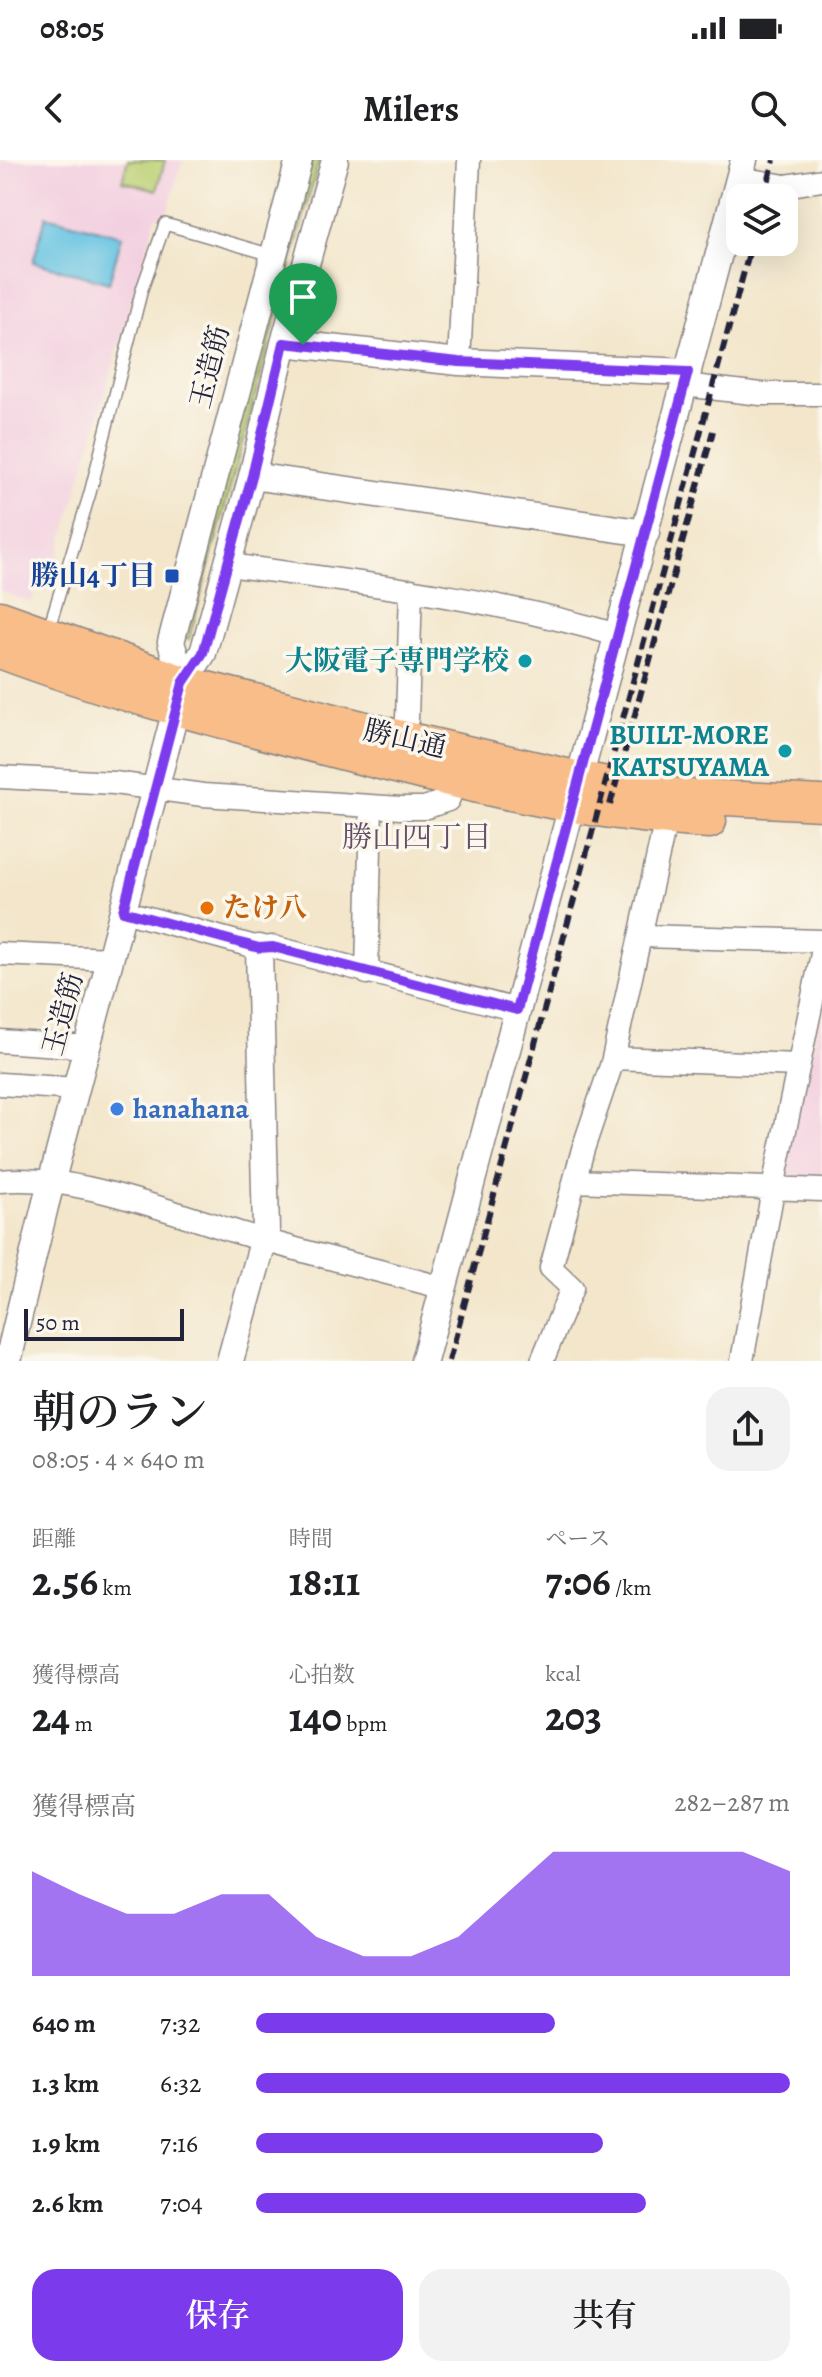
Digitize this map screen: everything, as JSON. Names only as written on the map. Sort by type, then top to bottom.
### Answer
[{"type":"main road","name":"勝山通","points":[[0,618],[47,636],[180,697],[456,781],[577,792],[822,803]]},
{"type":"main road","name":"勝山通","points":[[0,651],[62,674],[401,738],[666,819],[822,827]]},
{"type":"street","name":"玉造筋","points":[[180,697],[171,642],[299,160]]},
{"type":"street","name":"玉造筋","points":[[6,1352],[180,697],[203,653],[229,565],[284,343],[335,160]]},
{"type":"street","points":[[459,362],[469,160]]},
{"type":"street","points":[[424,1361],[742,169],[785,186],[822,180]]},
{"type":"street","points":[[284,343],[459,362],[686,378],[761,394],[822,394]]},
{"type":"street","points":[[252,476],[646,533]]},
{"type":"street","points":[[229,565],[411,590],[561,618],[617,635]]},
{"type":"street","points":[[401,738],[407,719],[411,590]]},
{"type":"street","points":[[0,777],[114,783],[272,801],[424,808],[448,800],[456,781]]},
{"type":"street","points":[[367,973],[371,806]]},
{"type":"street","points":[[542,1361],[572,1288],[551,1268],[613,1058],[666,819]]},
{"type":"street","points":[[123,911],[259,948],[273,947],[517,1010]]},
{"type":"street","points":[[641,936],[822,941]]},
{"type":"street","points":[[230,1361],[266,1231],[259,948]]},
{"type":"street","points":[[0,954],[111,959]]},
{"type":"street","points":[[742,1361],[822,954]]},
{"type":"street","points":[[0,1041],[88,1047]]},
{"type":"street","points":[[613,1058],[799,1065]]},
{"type":"street","points":[[0,1084],[77,1089]]},
{"type":"street","points":[[0,1181],[51,1182],[103,1193],[444,1288]]},
{"type":"street","points":[[575,1181],[822,1190]]},
{"type":"lane","points":[[47,636],[90,493],[142,289],[165,224],[272,255]]},
{"type":"shaded area","points":[[0,160],[183,160],[166,217],[156,216],[50,585],[38,582],[32,603],[0,591]]},
{"type":"shaded area","points":[[822,1006],[822,1182],[790,1181],[785,1175]]},
{"type":"green space","points":[[128,160],[165,160],[157,190],[122,181]]},
{"type":"green space","points":[[312,160],[319,160],[189,639],[183,638]]},
{"type":"water","points":[[46,216],[122,236],[109,283],[33,262]]},
{"type":"railway","points":[[768,184],[774,160]]},
{"type":"railway","points":[[449,1361],[748,256]]},
{"type":"railway","points":[[610,805],[713,431]]},
{"type":"place","name":"勝山4丁目","points":[[172,576]]},
{"type":"place","name":"大阪電子専門学校","points":[[525,661]]},
{"type":"place","name":"BUILT-MORE KATSUYAMA","points":[[785,751]]},
{"type":"place","name":"たけ八","points":[[207,908]]},
{"type":"place","name":"hanahana","points":[[117,1109]]},
{"type":"district","name":"勝山四丁目","points":[[417,837]]},
{"type":"route","points":[[284,343],[303,345],[459,362],[688,372],[517,1010],[273,947],[259,948],[123,911],[183,683],[203,653],[229,565],[284,343]]}]
